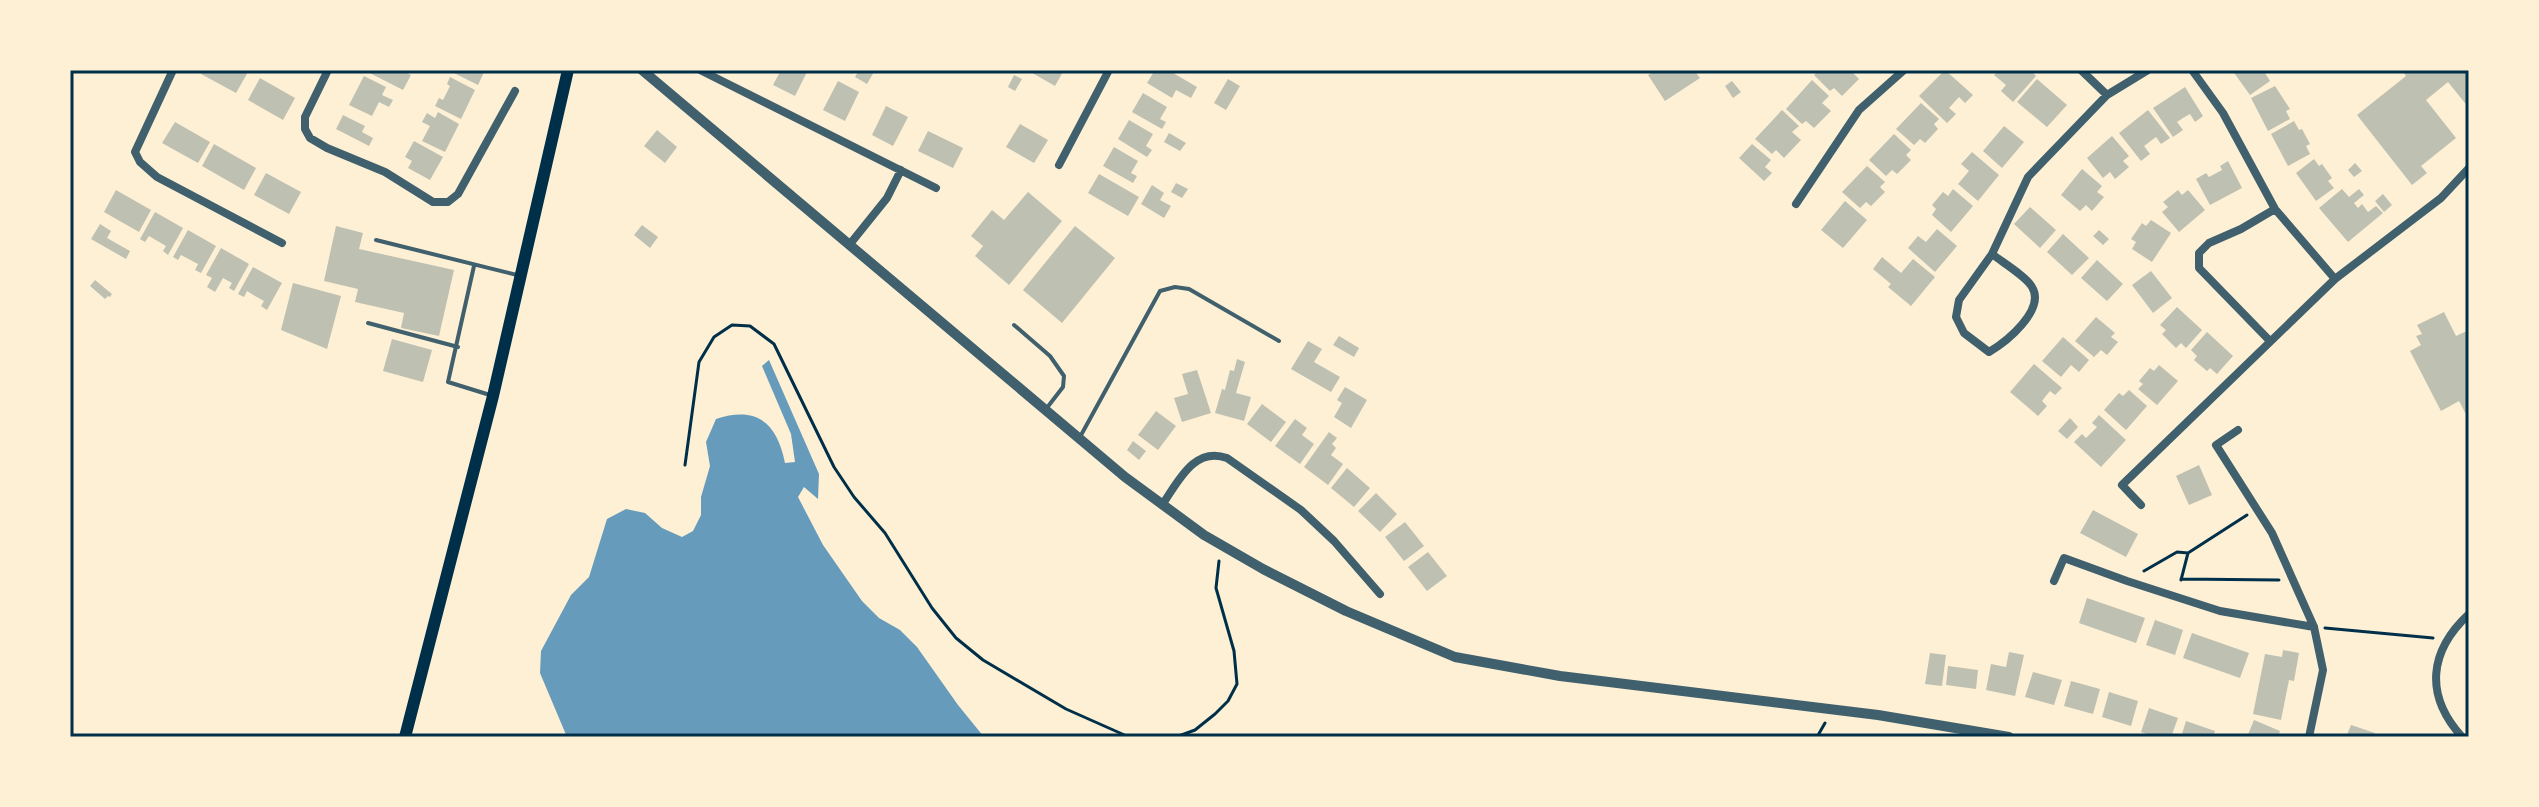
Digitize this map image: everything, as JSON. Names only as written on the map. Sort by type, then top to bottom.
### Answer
[{"type":"main road","points":[[405,737],[493,396],[568,70]]},
{"type":"street","points":[[173,70],[135,152],[140,162],[157,177],[282,243]]},
{"type":"street","points":[[327,70],[305,117],[305,129],[310,138],[385,172],[433,202],[448,202],[458,194],[515,91]]},
{"type":"street","points":[[642,70],[1078,439],[1162,505],[1224,546],[1346,611],[1455,657],[1560,676],[1878,715],[2009,737]]},
{"type":"street","points":[[700,70],[936,188]]},
{"type":"street","points":[[1059,165],[1109,70]]},
{"type":"street","points":[[1796,204],[1859,110],[1904,70]]},
{"type":"street","points":[[2081,70],[2107,95]]},
{"type":"street","points":[[1992,254],[2032,287],[2035,300],[2031,312],[2008,341],[1989,352],[1964,333],[1956,317],[1959,300],[1992,254],[2028,177],[2107,95],[2148,70]]},
{"type":"street","points":[[2192,70],[2223,113],[2275,209],[2335,279]]},
{"type":"street","points":[[2141,505],[2122,485],[2335,279],[2441,198],[2469,168]]},
{"type":"street","points":[[850,244],[887,198],[901,170]]},
{"type":"street","points":[[2269,340],[2199,268],[2199,253],[2209,243],[2275,209]]},
{"type":"street","points":[[2238,430],[2216,445],[2257,509],[2295,580],[2314,627],[2323,670],[2309,737]]},
{"type":"street","points":[[1162,505],[1196,460],[1217,454],[1227,458],[1301,510],[1334,541],[1380,594]]},
{"type":"street","points":[[2054,581],[2064,558],[2220,611],[2314,627]]},
{"type":"street","points":[[2462,737],[2453,728],[2438,694],[2435,667],[2454,628],[2469,614]]},
{"type":"lane","points":[[376,240],[520,276]]},
{"type":"lane","points":[[474,266],[448,382],[493,396]]},
{"type":"lane","points":[[1078,439],[1160,291],[1175,287],[1189,289],[1279,341]]},
{"type":"lane","points":[[368,323],[458,347]]},
{"type":"lane","points":[[1014,325],[1050,356],[1064,376],[1063,387],[1045,411]]},
{"type":"path","points":[[685,465],[699,362],[714,337],[732,325],[750,326],[774,344],[834,467],[854,497],[885,533],[932,608],[956,638],[983,660],[1066,709],[1129,737]]},
{"type":"path","points":[[2127,581],[2177,552],[2188,553],[2257,509]]},
{"type":"path","points":[[1176,737],[1195,730],[1215,714],[1228,701],[1237,684],[1234,651],[1216,588],[1224,546]]},
{"type":"path","points":[[2176,598],[2188,553]]},
{"type":"path","points":[[2181,579],[2295,580]]},
{"type":"path","points":[[2314,627],[2448,639]]},
{"type":"water","points":[[769,360],[819,474],[818,499],[804,487],[798,497],[823,545],[862,601],[917,647],[984,737],[567,737],[540,673],[541,651],[571,595],[589,577],[607,519],[626,509],[645,513],[662,528],[682,537],[693,531],[701,515],[701,497],[710,466],[706,442],[716,419],[730,415],[753,416],[770,428],[785,463],[795,462],[791,434],[762,366]]},
{"type":"building","points":[[203,70],[248,72],[236,93],[201,74]]},
{"type":"building","points":[[364,70],[400,70],[411,75],[403,90]]},
{"type":"building","points":[[485,70],[478,85],[452,72]]},
{"type":"building","points":[[781,70],[808,70],[795,96],[773,85]]},
{"type":"building","points":[[859,70],[875,70],[867,84],[855,77]]},
{"type":"building","points":[[1027,70],[1064,70],[1055,86]]},
{"type":"building","points":[[1155,70],[1168,70],[1197,87],[1191,98],[1176,90],[1172,98],[1147,83]]},
{"type":"building","points":[[1656,70],[1694,70],[1700,78],[1665,101],[1648,75]]},
{"type":"building","points":[[1820,70],[1850,70],[1859,79],[1842,96],[1834,88],[1830,91],[1814,75]]},
{"type":"building","points":[[1945,70],[1973,95],[1965,103],[1959,97],[1949,108],[1956,114],[1947,123],[1919,96]]},
{"type":"building","points":[[1999,70],[2030,70],[2036,76],[2013,102],[2001,91],[2006,85],[1994,75]]},
{"type":"building","points":[[2232,70],[2270,70],[2265,73],[2270,81],[2250,95]]},
{"type":"building","points":[[2402,70],[2469,70],[2469,108],[2448,82],[2426,100],[2456,138],[2421,166],[2427,173],[2412,185],[2357,115],[2406,76]]},
{"type":"building","points":[[1014,75],[1022,79],[1015,91],[1008,87]]},
{"type":"building","points":[[364,76],[386,87],[382,95],[393,100],[389,107],[379,102],[372,116],[349,105]]},
{"type":"building","points":[[450,77],[475,90],[461,119],[435,106],[439,98],[443,100],[450,86],[447,84]]},
{"type":"building","points":[[260,78],[295,98],[283,120],[248,100]]},
{"type":"building","points":[[1228,79],[1240,86],[1226,110],[1214,103]]},
{"type":"building","points":[[2037,79],[2067,105],[2047,127],[2017,102]]},
{"type":"building","points":[[1812,80],[1829,96],[1822,103],[1831,111],[1814,128],[1806,121],[1802,124],[1786,109]]},
{"type":"building","points":[[838,81],[859,92],[845,121],[823,110]]},
{"type":"building","points":[[1732,81],[1741,92],[1733,98],[1725,86]]},
{"type":"building","points":[[2275,86],[2290,109],[2286,111],[2290,119],[2268,131],[2251,98]]},
{"type":"building","points":[[2185,87],[2203,116],[2195,122],[2190,114],[2177,122],[2183,130],[2173,137],[2153,108]]},
{"type":"building","points":[[1143,93],[1167,107],[1160,119],[1166,122],[1162,129],[1132,112]]},
{"type":"building","points":[[1921,103],[1939,119],[1934,124],[1938,129],[1925,143],[1920,139],[1914,145],[1896,129]]},
{"type":"building","points":[[886,106],[908,117],[893,146],[872,135]]},
{"type":"building","points":[[1782,110],[1799,126],[1792,132],[1801,140],[1784,158],[1776,150],[1772,154],[1755,139]]},
{"type":"building","points":[[2148,110],[2170,138],[2161,144],[2156,137],[2144,146],[2150,154],[2141,161],[2119,133]]},
{"type":"building","points":[[438,112],[459,124],[445,152],[422,141],[430,126],[422,122],[427,113],[435,118]]},
{"type":"building","points":[[343,115],[365,126],[362,132],[373,138],[369,146],[336,129]]},
{"type":"building","points":[[1129,120],[1153,134],[1146,146],[1152,150],[1147,157],[1118,139]]},
{"type":"building","points":[[2294,121],[2310,144],[2306,146],[2310,154],[2288,166],[2271,134]]},
{"type":"building","points":[[175,122],[210,142],[198,163],[162,143]]},
{"type":"building","points":[[1020,124],[1048,140],[1034,163],[1006,147]]},
{"type":"building","points":[[2004,126],[2024,142],[2002,168],[1983,151]]},
{"type":"building","points":[[657,130],[677,147],[665,163],[644,146]]},
{"type":"building","points":[[928,131],[963,148],[953,168],[918,151]]},
{"type":"building","points":[[1169,133],[1186,143],[1180,151],[1164,142]]},
{"type":"building","points":[[1894,134],[1911,150],[1906,155],[1911,160],[1897,174],[1892,170],[1886,176],[1869,160]]},
{"type":"building","points":[[2112,136],[2129,156],[2123,161],[2129,167],[2115,179],[2110,172],[2103,178],[2087,158]]},
{"type":"building","points":[[414,141],[443,157],[430,180],[408,168],[412,161],[405,157]]},
{"type":"building","points":[[214,144],[256,168],[244,190],[202,166]]},
{"type":"building","points":[[1752,144],[1771,160],[1765,167],[1772,173],[1764,181],[1739,158]]},
{"type":"building","points":[[1114,147],[1138,161],[1131,173],[1137,176],[1133,183],[1103,166]]},
{"type":"building","points":[[1972,152],[1999,175],[1978,201],[1958,184],[1969,171],[1961,164]]},
{"type":"building","points":[[2314,159],[2332,178],[2328,181],[2334,188],[2316,201],[2296,173]]},
{"type":"building","points":[[2228,161],[2242,188],[2210,205],[2196,179],[2222,170],[2220,166]]},
{"type":"building","points":[[2355,163],[2362,171],[2354,177],[2348,170]]},
{"type":"building","points":[[1867,166],[1885,182],[1880,187],[1885,192],[1871,206],[1866,202],[1860,208],[1842,192]]},
{"type":"building","points":[[2082,169],[2102,186],[2097,192],[2104,197],[2092,211],[2086,205],[2080,211],[2061,195]]},
{"type":"building","points":[[266,173],[301,192],[289,214],[254,195]]},
{"type":"building","points":[[1099,174],[1139,197],[1128,216],[1088,193]]},
{"type":"building","points":[[1176,183],[1188,189],[1182,198],[1171,192]]},
{"type":"building","points":[[1152,185],[1164,193],[1160,200],[1171,206],[1164,218],[1141,204]]},
{"type":"building","points":[[1953,189],[1973,206],[1951,232],[1932,215],[1936,209],[1932,205],[1943,192],[1948,196]]},
{"type":"building","points":[[2342,189],[2349,197],[2359,189],[2364,195],[2354,203],[2358,208],[2362,204],[2368,212],[2376,206],[2383,213],[2348,242],[2319,208]]},
{"type":"building","points":[[116,190],[151,210],[139,232],[104,212]]},
{"type":"building","points":[[2178,190],[2182,195],[2188,190],[2205,210],[2179,232],[2162,212],[2168,207],[2163,202]]},
{"type":"building","points":[[1028,192],[1062,221],[1009,285],[975,256],[983,246],[971,236],[992,210],[1004,220]]},
{"type":"building","points":[[2383,194],[2392,205],[2384,212],[2375,201]]},
{"type":"building","points":[[1845,201],[1867,220],[1843,248],[1821,230]]},
{"type":"building","points":[[2030,207],[2056,230],[2040,248],[2014,224]]},
{"type":"building","points":[[155,212],[183,228],[168,255],[163,251],[166,246],[149,236],[145,242],[140,239]]},
{"type":"building","points":[[2151,220],[2171,233],[2152,262],[2132,249],[2136,242],[2131,239],[2142,223],[2146,226]]},
{"type":"building","points":[[100,224],[111,231],[107,238],[130,251],[126,259],[91,239]]},
{"type":"building","points":[[642,225],[658,237],[650,248],[634,235]]},
{"type":"building","points":[[336,226],[363,233],[359,249],[454,270],[439,336],[401,328],[404,313],[355,302],[358,289],[324,281]]},
{"type":"building","points":[[1075,226],[1115,258],[1062,323],[1023,290]]},
{"type":"building","points":[[1937,229],[1957,246],[1935,272],[1908,248],[1918,236],[1926,242]]},
{"type":"building","points":[[188,230],[216,246],[201,273],[195,270],[198,264],[181,255],[178,260],[173,257]]},
{"type":"building","points":[[2099,230],[2109,239],[2103,245],[2093,236]]},
{"type":"building","points":[[2063,234],[2089,258],[2072,275],[2047,252]]},
{"type":"building","points":[[221,248],[249,264],[234,291],[229,288],[232,283],[223,278],[215,292],[207,287],[212,278],[206,275]]},
{"type":"building","points":[[1882,257],[1901,273],[1913,259],[1935,277],[1911,306],[1888,287],[1891,284],[1873,269]]},
{"type":"building","points":[[2097,260],[2123,284],[2107,301],[2081,278]]},
{"type":"building","points":[[253,267],[282,283],[267,310],[261,306],[264,301],[247,291],[244,297],[238,294]]},
{"type":"building","points":[[2151,271],[2172,298],[2153,313],[2132,285]]},
{"type":"building","points":[[95,280],[112,294],[110,297],[105,299],[90,286]]},
{"type":"building","points":[[293,283],[341,296],[327,349],[281,330]]},
{"type":"building","points":[[2177,307],[2202,330],[2186,348],[2181,343],[2176,348],[2162,334],[2166,330],[2160,325]]},
{"type":"building","points":[[2444,312],[2456,336],[2469,330],[2469,420],[2459,401],[2441,411],[2410,351],[2421,345],[2416,336],[2422,334],[2417,325]]},
{"type":"building","points":[[2096,317],[2115,333],[2111,337],[2118,342],[2107,355],[2101,350],[2094,357],[2075,341]]},
{"type":"building","points":[[2207,332],[2233,356],[2217,374],[2210,368],[2207,371],[2194,360],[2197,356],[2191,350]]},
{"type":"building","points":[[1339,336],[1359,348],[1354,357],[1333,345]]},
{"type":"building","points":[[2063,337],[2089,360],[2079,372],[2071,365],[2061,377],[2042,361]]},
{"type":"building","points":[[392,339],[432,350],[423,382],[383,371]]},
{"type":"building","points":[[1308,341],[1322,349],[1314,362],[1340,377],[1331,392],[1291,369]]},
{"type":"building","points":[[1237,359],[1245,362],[1236,393],[1251,397],[1244,421],[1215,413],[1222,389],[1225,390],[1230,370],[1234,371]]},
{"type":"building","points":[[2034,364],[2062,388],[2055,395],[2050,391],[2042,401],[2047,406],[2038,416],[2010,392]]},
{"type":"building","points":[[2159,365],[2178,381],[2157,405],[2138,389],[2143,384],[2139,381],[2150,368],[2154,371]]},
{"type":"building","points":[[1197,370],[1211,413],[1182,422],[1174,398],[1188,394],[1182,374]]},
{"type":"building","points":[[1345,387],[1367,400],[1351,428],[1334,417],[1342,403],[1337,400]]},
{"type":"building","points":[[2129,390],[2147,406],[2126,430],[2104,410],[2119,393],[2123,396]]},
{"type":"building","points":[[1262,404],[1286,422],[1271,442],[1247,424]]},
{"type":"building","points":[[1156,411],[1176,426],[1158,450],[1138,435]]},
{"type":"building","points":[[2099,415],[2126,440],[2101,467],[2074,442],[2082,434],[2086,438],[2097,427],[2092,423]]},
{"type":"building","points":[[2070,418],[2078,427],[2067,439],[2058,431]]},
{"type":"building","points":[[1295,419],[1307,428],[1302,435],[1314,444],[1300,464],[1275,446]]},
{"type":"building","points":[[1329,432],[1337,438],[1332,444],[1336,448],[1331,455],[1343,464],[1328,485],[1304,467]]},
{"type":"building","points":[[1133,441],[1146,451],[1139,460],[1127,450]]},
{"type":"building","points":[[2199,465],[2212,495],[2189,505],[2176,476]]},
{"type":"building","points":[[1347,468],[1370,488],[1354,507],[1331,488]]},
{"type":"building","points":[[1376,493],[1397,514],[1380,532],[1358,511]]},
{"type":"building","points":[[2093,510],[2138,534],[2126,557],[2080,533]]},
{"type":"building","points":[[1405,522],[1424,546],[1404,561],[1385,537]]},
{"type":"building","points":[[1428,552],[1447,576],[1427,591],[1408,567]]},
{"type":"building","points":[[2087,598],[2145,618],[2136,643],[2079,623]]},
{"type":"building","points":[[2155,620],[2183,630],[2175,655],[2146,645]]},
{"type":"building","points":[[2192,633],[2249,653],[2240,678],[2183,658]]},
{"type":"building","points":[[2283,650],[2299,653],[2294,681],[2289,680],[2281,720],[2253,714],[2265,654],[2282,657]]},
{"type":"building","points":[[2009,652],[2024,655],[2015,696],[1986,690],[1991,664],[2006,667]]},
{"type":"building","points":[[1930,653],[1946,655],[1942,686],[1925,684]]},
{"type":"building","points":[[1948,666],[1978,670],[1976,689],[1946,685]]},
{"type":"building","points":[[2033,672],[2062,680],[2054,705],[2025,697]]},
{"type":"building","points":[[2071,681],[2100,689],[2093,714],[2064,706]]},
{"type":"building","points":[[2109,692],[2138,701],[2131,726],[2102,717]]},
{"type":"building","points":[[2149,708],[2178,718],[2171,737],[2155,737],[2141,732]]},
{"type":"building","points":[[2254,720],[2280,731],[2278,737],[2247,737]]},
{"type":"building","points":[[2186,721],[2215,731],[2213,737],[2181,737]]},
{"type":"building","points":[[2351,725],[2375,733],[2374,737],[2346,737]]}]
